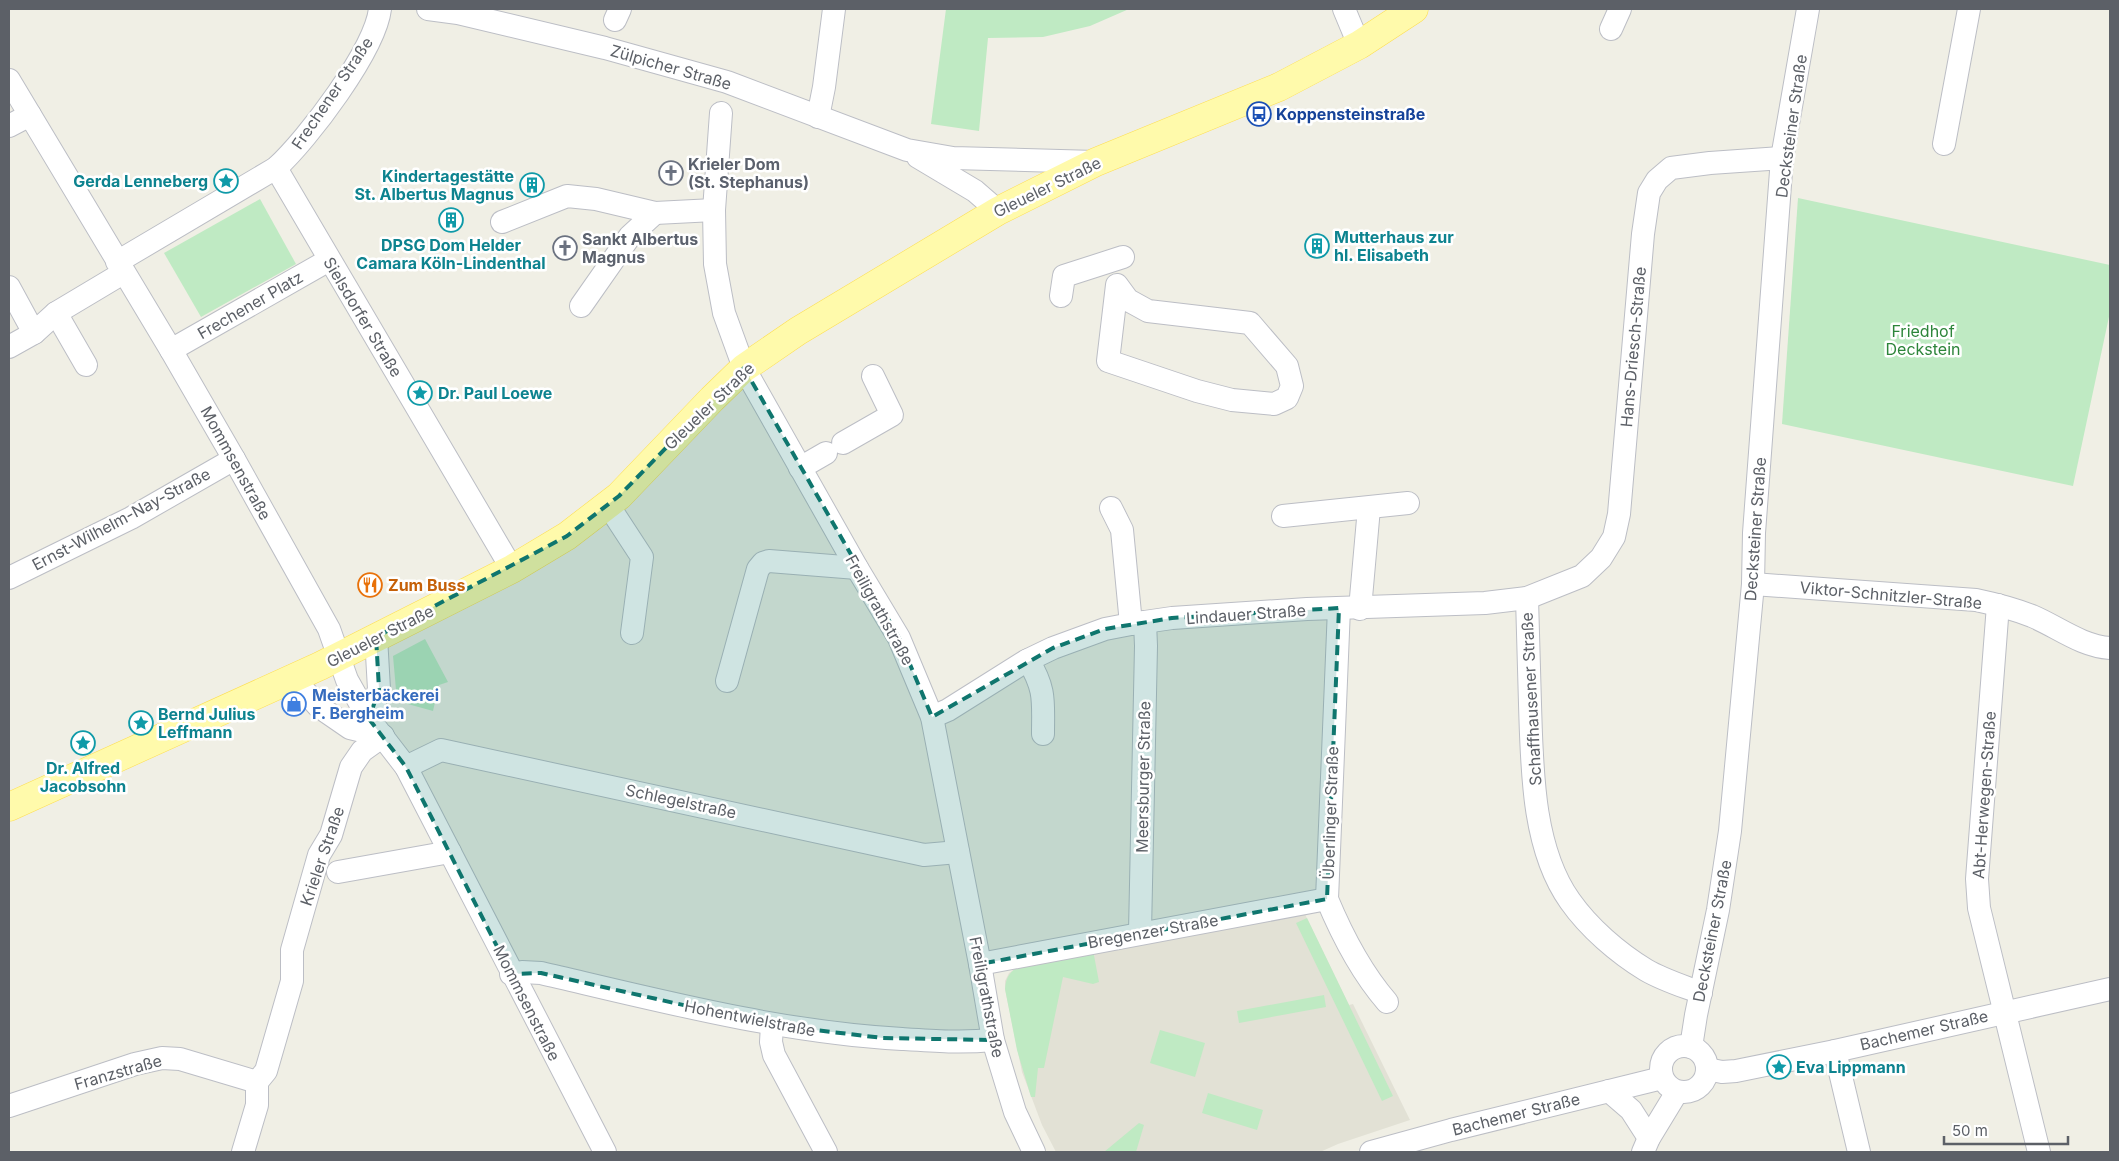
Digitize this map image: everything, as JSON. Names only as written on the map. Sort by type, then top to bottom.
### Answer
[{"type":"main road","name":"Gleueler Straße","points":[[9,807],[293,678],[512,568],[567,536],[608,506],[744,368],[798,331],[998,210],[1096,162],[1279,86],[1359,45],[1414,9]]},
{"type":"street","name":"Frechener Straße","points":[[9,347],[34,333],[56,313],[120,268],[276,168],[309,133],[361,57],[376,29],[380,9]]},
{"type":"street","name":"Zülpicher Straße","points":[[428,9],[458,11],[605,48],[727,82],[907,150],[952,158],[1096,162]]},
{"type":"street","points":[[818,117],[824,87],[834,9]]},
{"type":"street","points":[[1344,9],[1359,45]]},
{"type":"street","points":[[1611,29],[1620,9]]},
{"type":"street","name":"Decksteiner Straße","points":[[1691,1047],[1718,910],[1730,830],[1753,584],[1754,533],[1782,158],[1808,9]]},
{"type":"street","points":[[1944,144],[1969,9]]},
{"type":"street","name":"Mommsenstraße","points":[[9,80],[234,459],[328,629],[347,680],[369,719],[406,768],[511,974],[605,1152]]},
{"type":"street","name":"Freiligrathstraße","points":[[721,113],[714,210],[715,264],[724,313],[744,368],[857,568],[899,638],[932,717],[993,1040],[1015,1112],[1034,1152]]},
{"type":"street","points":[[9,126],[30,115]]},
{"type":"street","name":"Zülpicher Straße","points":[[907,150],[975,191],[998,210]]},
{"type":"street","name":"Hans-Driesch-Straße","points":[[1527,598],[1582,576],[1601,558],[1614,537],[1619,514],[1643,234],[1649,193],[1657,180],[1671,168],[1782,158]]},
{"type":"street","name":"Sielsdorfer Straße","points":[[276,168],[512,568]]},
{"type":"street","points":[[502,222],[568,196],[596,199],[655,213],[714,210]]},
{"type":"street","points":[[581,306],[630,236],[655,213]]},
{"type":"street","points":[[1061,296],[1064,276],[1123,257]]},
{"type":"street","name":"Frechener Platz","points":[[171,350],[329,260]]},
{"type":"street","points":[[1117,285],[1128,300],[1148,311],[1250,323],[1287,366],[1292,386],[1287,398],[1274,404],[1232,400],[1189,389],[1108,361],[1117,285]]},
{"type":"street","points":[[9,287],[34,333]]},
{"type":"street","points":[[56,313],[86,365]]},
{"type":"street","points":[[800,468],[892,415],[873,376]]},
{"type":"street","name":"Ernst-Wilhelm-Nay-Straße","points":[[9,578],[131,518],[234,459]]},
{"type":"street","points":[[1283,516],[1408,503]]},
{"type":"street","points":[[608,506],[642,557],[632,633]]},
{"type":"street","points":[[1111,508],[1122,530],[1138,623]]},
{"type":"street","points":[[1350,608],[1369,508]]},
{"type":"street","points":[[727,681],[758,569],[763,563],[769,561],[857,568]]},
{"type":"street","name":"Viktor-Schnitzler-Straße","points":[[1753,584],[1976,600],[2032,616],[2084,643],[2110,648]]},
{"type":"street","name":"Lindauer Straße","points":[[932,717],[948,710],[1028,660],[1073,640],[1105,629],[1138,623],[1350,608],[1485,603],[1527,598]]},
{"type":"street","name":"Schaffhausener Straße","points":[[1527,598],[1532,764],[1540,822],[1550,862],[1570,901],[1589,924],[1614,947],[1646,970],[1701,993]]},
{"type":"street","name":"Abt-Herwegen-Straße","points":[[1998,605],[1976,879],[1980,908],[2039,1152]]},
{"type":"street","name":"Überlinger Straße","points":[[1350,608],[1327,899],[1336,922],[1369,981],[1387,1002]]},
{"type":"street","name":"Meersburger Straße","points":[[1138,623],[1146,656],[1140,932]]},
{"type":"street","points":[[369,719],[379,689],[376,637]]},
{"type":"street","points":[[1028,660],[1040,679],[1043,696],[1043,734]]},
{"type":"street","points":[[293,678],[318,706],[350,728],[383,736]]},
{"type":"street","name":"Krieler Straße","points":[[244,1152],[257,1106],[257,1082],[266,1071],[292,981],[292,950],[319,855],[331,835],[351,767],[362,751],[383,736]]},
{"type":"street","name":"Schlegelstraße","points":[[406,768],[441,750],[924,855],[958,852]]},
{"type":"street","points":[[338,872],[450,852]]},
{"type":"street","name":"Bregenzer Straße","points":[[980,964],[1140,932],[1327,899]]},
{"type":"street","name":"Hohentwielstraße","points":[[511,974],[522,972],[541,973],[772,1025],[883,1038],[966,1043],[993,1040]]},
{"type":"street","name":"Bachemer Straße","points":[[1707,1069],[1736,1072],[2110,988]]},
{"type":"street","points":[[772,1025],[771,1042],[774,1055],[826,1152]]},
{"type":"street","points":[[1682,1046],[1691,1047],[1701,1054],[1707,1069],[1706,1077],[1696,1089],[1689,1092],[1670,1085],[1660,1068],[1666,1054],[1682,1046]]},
{"type":"street","points":[[1835,1051],[1859,1152]]},
{"type":"street","name":"Franzstraße","points":[[9,1106],[135,1064],[162,1058],[180,1059],[257,1082]]},
{"type":"street","points":[[1646,1145],[1670,1085]]},
{"type":"street","name":"Bachemer Straße","points":[[1371,1152],[1450,1130],[1609,1091],[1670,1085]]},
{"type":"street","points":[[1609,1091],[1631,1110],[1646,1145]]},
{"type":"highlighted area","points":[[744,368],[899,638],[932,717],[1053,648],[1105,629],[1172,618],[1339,608],[1327,899],[980,964],[993,1040],[883,1038],[772,1025],[541,973],[511,974],[406,767],[369,719],[379,689],[376,637],[567,536],[619,496]]},
{"type":"shaded area","points":[[1303,910],[1349,1005],[1353,1004],[1410,1120],[1338,1144],[1320,1152],[1056,1152],[1042,1125],[1022,1072],[1005,989],[1005,981],[1009,973],[1016,968]]},
{"type":"green space","points":[[946,9],[1129,9],[1090,26],[1043,37],[988,38],[979,131],[931,124]]},
{"type":"green space","name":"Friedhof Deckstein","points":[[1798,198],[2110,265],[2110,312],[2073,486],[1782,424]]},
{"type":"green space","points":[[260,199],[296,264],[201,317],[164,253]]},
{"type":"green space","points":[[425,639],[448,682],[439,685],[433,711],[397,701],[393,656]]},
{"type":"green space","points":[[1307,918],[1393,1096],[1382,1101],[1296,923]]},
{"type":"green space","points":[[1093,950],[1099,982],[1093,984],[1063,977],[1044,1068],[1038,1068],[1035,1097],[1031,1097],[1017,1050],[1005,989],[1008,977],[1016,968]]},
{"type":"green space","points":[[1324,995],[1326,1007],[1239,1023],[1237,1011]]},
{"type":"green space","points":[[1160,1030],[1205,1043],[1195,1077],[1150,1063]]},
{"type":"green space","points":[[1208,1093],[1263,1110],[1257,1130],[1202,1113]]},
{"type":"green space","points":[[1139,1123],[1144,1125],[1136,1152],[1104,1152]]},
{"type":"place","name":"Koppensteinstraße","points":[[1259,114]]},
{"type":"place","name":"Krieler Dom (St. Stephanus)","points":[[671,173]]},
{"type":"place","name":"Gerda Lenneberg","points":[[226,181]]},
{"type":"place","name":"Kindertagestätte St. Albertus Magnus","points":[[532,185]]},
{"type":"place","name":"DPSG Dom Helder Camara Köln-Lindenthal","points":[[451,220]]},
{"type":"place","name":"Mutterhaus zur hl. Elisabeth","points":[[1317,246]]},
{"type":"place","name":"Sankt Albertus Magnus","points":[[565,248]]},
{"type":"place","name":"Dr. Paul Loewe","points":[[420,393]]},
{"type":"place","name":"Zum Buss","points":[[370,585]]},
{"type":"place","name":"Meisterbäckerei F. Bergheim","points":[[294,704]]},
{"type":"place","name":"Bernd Julius Leffmann","points":[[141,723]]},
{"type":"place","name":"Dr. Alfred Jacobsohn","points":[[83,743]]},
{"type":"place","name":"Eva Lippmann","points":[[1779,1067]]}]
